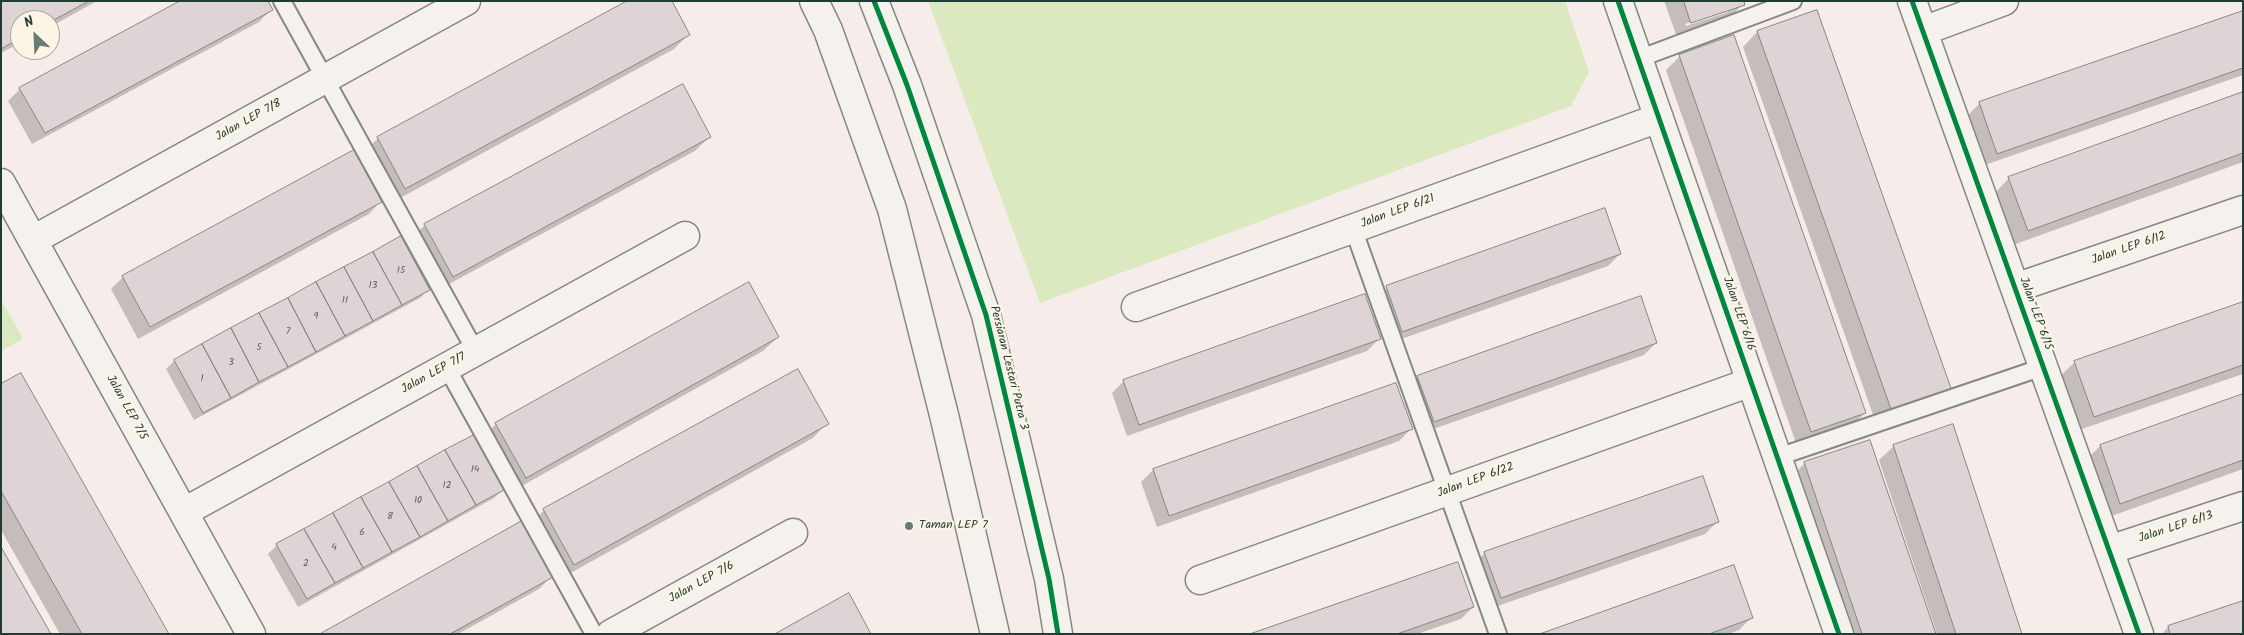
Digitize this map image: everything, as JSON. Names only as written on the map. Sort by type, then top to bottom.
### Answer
[{"type":"street","name":"Jalan LEP 7/8","points":[[33,240],[466,1]]},
{"type":"street","points":[[814,1],[828,30],[892,209],[944,415],[995,634]]},
{"type":"street","name":"Persiaran Lestari Putra 3","points":[[874,1],[907,85],[986,316],[1049,579],[1058,634]]},
{"type":"street","name":"Jalan LEP 6/16","points":[[1618,1],[1839,634]]},
{"type":"street","name":"Jalan LEP 6/15","points":[[1912,1],[2139,634]]},
{"type":"street","points":[[1923,31],[2004,1]]},
{"type":"street","name":"Jalan LEP 6/21","points":[[1136,307],[1659,118]]},
{"type":"street","name":"Jalan LEP 7/5","points":[[1,183],[251,634]]},
{"type":"street","name":"Jalan LEP 6/12","points":[[2015,288],[2243,210]]},
{"type":"street","name":"Jalan LEP 7/7","points":[[184,512],[685,236]]},
{"type":"street","name":"Jalan LEP 6/22","points":[[1200,580],[1751,382]]},
{"type":"street","name":"Jalan LEP 6/13","points":[[2109,550],[2243,506]]},
{"type":"street","name":"Jalan LEP 7/6","points":[[611,634],[793,533]]},
{"type":"lane","points":[[282,1],[476,352]]},
{"type":"lane","points":[[1638,59],[1793,1]]},
{"type":"lane","points":[[1353,228],[1498,634]]},
{"type":"lane","points":[[447,368],[594,634]]},
{"type":"lane","points":[[1778,457],[2043,368]]},
{"type":"green space","points":[[928,1],[1565,1],[1589,72],[1571,106],[1040,303]]},
{"type":"green space","points":[[1,299],[23,339],[1,351]]},
{"type":"building","points":[[1,1],[89,1],[60,17],[60,10],[10,10],[10,44],[1,49]]},
{"type":"building","points":[[180,1],[268,1],[273,10],[45,133],[19,88]]},
{"type":"building","points":[[627,1],[672,1],[690,35],[405,189],[377,137]]},
{"type":"building","points":[[1684,1],[1744,1],[1745,5],[1691,23]]},
{"type":"building","points":[[1817,10],[1952,391],[1892,412],[1757,31]]},
{"type":"building","points":[[2243,11],[2243,68],[1997,154],[1979,102]]},
{"type":"building","points":[[1734,35],[1866,413],[1811,432],[1679,55]]},
{"type":"building","points":[[683,84],[711,137],[453,277],[424,224]]},
{"type":"building","points":[[2243,92],[2243,153],[2028,231],[2008,177]]},
{"type":"building","points":[[354,150],[382,202],[150,327],[122,276]]},
{"type":"building","points":[[1605,208],[1621,254],[1402,332],[1386,286]]},
{"type":"building","points":[[401,236],[430,290],[402,305],[373,252]]},
{"type":"building","points":[[373,252],[402,305],[373,321],[344,267]]},
{"type":"building","points":[[344,267],[373,321],[345,336],[316,282]]},
{"type":"building","points":[[316,282],[345,336],[316,352],[288,298]]},
{"type":"building","points":[[749,282],[779,337],[526,478],[495,423]]},
{"type":"building","points":[[1365,294],[1381,339],[1139,425],[1123,380]]},
{"type":"building","points":[[1641,296],[1657,343],[1434,422],[1417,376]]},
{"type":"building","points":[[288,298],[316,352],[288,367],[259,313]]},
{"type":"building","points":[[2243,302],[2243,365],[2094,417],[2074,361]]},
{"type":"building","points":[[259,313],[288,367],[259,382],[231,328]]},
{"type":"building","points":[[231,328],[259,382],[231,398],[202,344]]},
{"type":"building","points":[[202,344],[231,398],[203,413],[174,360]]},
{"type":"building","points":[[798,369],[829,424],[574,565],[543,509]]},
{"type":"building","points":[[21,373],[169,634],[82,634],[1,491],[1,384]]},
{"type":"building","points":[[1396,383],[1413,429],[1169,516],[1153,469]]},
{"type":"building","points":[[2243,394],[2243,460],[2120,504],[2100,445]]},
{"type":"building","points":[[1953,424],[2022,634],[1956,634],[1893,445]]},
{"type":"building","points":[[474,435],[504,490],[476,505],[445,450]]},
{"type":"building","points":[[1870,440],[1936,634],[1862,634],[1804,462]]},
{"type":"building","points":[[445,450],[476,505],[448,521],[417,466]]},
{"type":"building","points":[[417,466],[448,521],[420,537],[389,482]]},
{"type":"building","points":[[1703,476],[1719,522],[1501,598],[1484,552]]},
{"type":"building","points":[[389,482],[420,537],[392,552],[361,497]]},
{"type":"building","points":[[361,497],[392,552],[363,568],[333,513]]},
{"type":"building","points":[[333,513],[363,568],[335,583],[304,529]]},
{"type":"building","points":[[522,521],[553,577],[450,634],[320,634]]},
{"type":"building","points":[[304,529],[335,583],[307,599],[276,544]]},
{"type":"building","points":[[1,547],[51,634],[1,634]]},
{"type":"building","points":[[1458,562],[1474,607],[1397,634],[1250,634]]},
{"type":"building","points":[[1734,565],[1753,618],[1709,634],[1540,634]]},
{"type":"building","points":[[849,593],[871,634],[775,634]]},
{"type":"building","points":[[2243,601],[2243,634],[2170,634],[2168,626]]},
{"type":"cycle path","points":[[874,1],[907,85],[986,315],[1049,579],[1058,634]]},
{"type":"cycle path","points":[[1618,1],[1839,634]]},
{"type":"cycle path","points":[[1912,1],[2139,634]]},
{"type":"place","name":"Taman LEP 7","points":[[909,526]]}]
